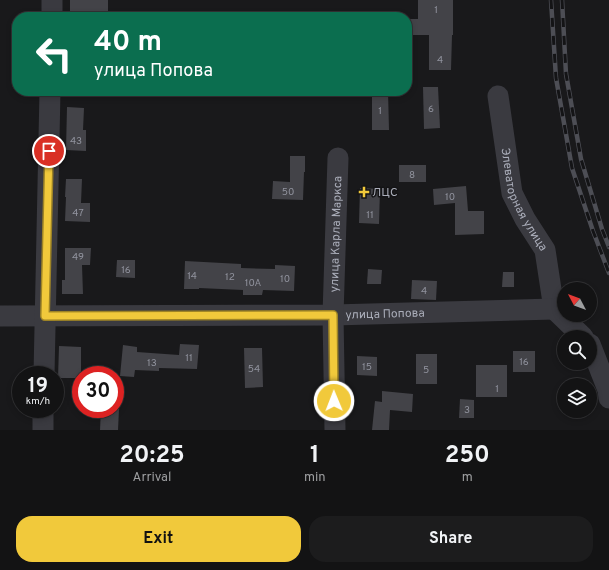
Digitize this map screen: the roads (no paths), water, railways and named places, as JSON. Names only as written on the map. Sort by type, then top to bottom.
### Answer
[{"type":"street","points":[[52,0],[52,12]]},
{"type":"street","points":[[44,366],[50,96]]},
{"type":"street","name":"Элеваторная улица","points":[[498,96],[512,194],[525,219],[545,250],[554,309]]},
{"type":"street","name":"улица Карла Маркса","points":[[334,430],[333,315],[338,158]]},
{"type":"street","points":[[554,309],[576,330]]},
{"type":"street","name":"улица Попова","points":[[0,316],[333,315],[554,309]]},
{"type":"street","points":[[597,363],[609,398]]},
{"type":"street","points":[[43,418],[43,430]]},
{"type":"railway","points":[[551,0],[556,78],[572,168],[609,273]]},
{"type":"railway","points":[[562,0],[566,74],[581,159],[602,229],[609,247]]},
{"type":"place","name":"ЛЦС","points":[[364,192]]}]
